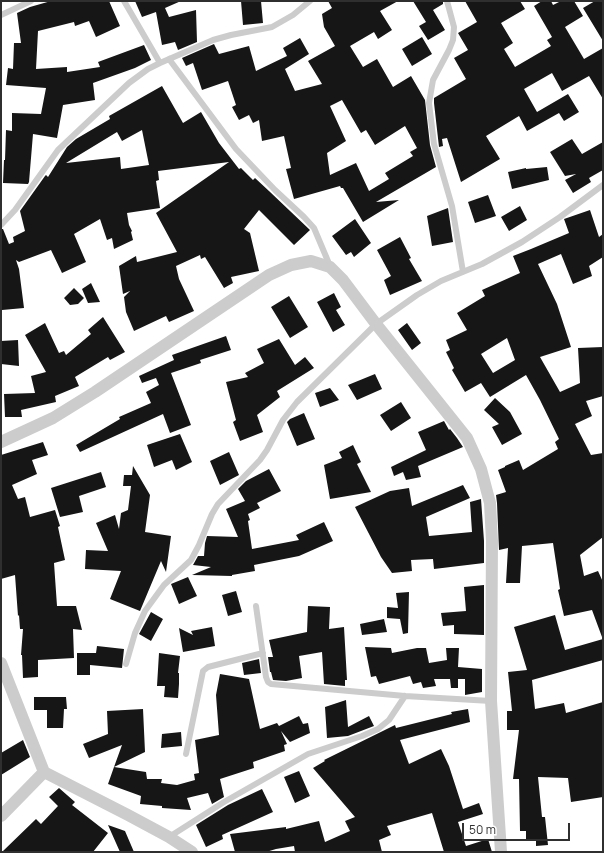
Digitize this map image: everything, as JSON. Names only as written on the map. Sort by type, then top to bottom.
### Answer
[{"type":"street","points":[[1,442],[53,418],[96,392],[268,275],[291,265],[311,262],[330,267],[343,280],[376,324],[467,438],[481,469],[490,503],[492,541],[491,701],[501,852]]},
{"type":"street","points":[[1,663],[44,772],[128,814],[192,852]]},
{"type":"street","points":[[1,816],[44,772]]},
{"type":"lane","points":[[1,15],[31,1]]},
{"type":"lane","points":[[124,1],[160,63]]},
{"type":"lane","points":[[1,225],[19,205],[58,150],[129,83],[148,69],[214,40],[272,27],[293,15],[310,1]]},
{"type":"lane","points":[[447,1],[454,27],[453,40],[433,80],[429,103],[434,144],[452,206],[462,272]]},
{"type":"lane","points":[[169,59],[236,149],[314,228],[330,267]]},
{"type":"lane","points":[[126,664],[135,633],[146,611],[164,585],[191,560],[200,545],[212,514],[218,504],[260,460],[283,420],[297,402],[376,324],[416,295],[441,281],[482,264],[522,242],[560,217],[603,185]]},
{"type":"lane","points":[[256,606],[266,677],[271,684],[405,696],[491,701]]},
{"type":"lane","points":[[186,754],[203,671],[208,666],[262,653]]},
{"type":"lane","points":[[169,837],[218,805],[308,754],[362,736],[378,729],[389,720],[405,696]]},
{"type":"building","points":[[51,1],[109,1],[120,26],[96,37],[89,21],[75,26],[74,22],[38,31],[36,69],[67,67],[67,72],[100,67],[98,62],[144,45],[151,60],[135,68],[93,83],[95,100],[63,105],[57,138],[33,134],[28,184],[3,183],[6,130],[12,131],[12,113],[41,114],[46,88],[6,85],[8,68],[13,69],[14,43],[21,43],[17,13],[30,7]]},
{"type":"building","points":[[135,1],[181,1],[165,8],[169,17],[196,10],[197,42],[178,50],[175,42],[162,45],[156,12],[142,17]]},
{"type":"building","points":[[241,1],[261,1],[263,23],[243,25]]},
{"type":"building","points":[[328,1],[398,1],[380,11],[392,30],[378,39],[374,32],[350,46],[363,67],[377,59],[393,87],[411,76],[425,100],[430,145],[436,167],[376,202],[399,200],[363,222],[343,188],[340,186],[294,199],[286,169],[291,168],[284,136],[262,141],[259,120],[253,123],[249,115],[239,120],[232,107],[236,105],[228,81],[202,90],[193,63],[186,66],[182,58],[214,44],[219,54],[249,46],[256,71],[287,56],[283,48],[300,38],[309,54],[285,69],[295,91],[322,84],[308,61],[335,46],[324,27],[322,14],[332,8]],"holes":[[[342,100],[361,133],[366,130],[375,145],[405,126],[417,148],[410,152],[413,156],[385,173],[389,179],[369,191],[356,163],[330,175],[327,153],[346,141],[330,106]]]},
{"type":"building","points":[[413,1],[443,1],[443,4],[433,10],[445,30],[428,40],[419,26],[426,22]]},
{"type":"building","points":[[465,1],[520,1],[525,9],[501,23],[513,43],[504,49],[515,67],[551,46],[547,40],[552,37],[534,6],[542,1],[551,1],[553,5],[561,1],[574,1],[583,16],[565,27],[584,59],[603,48],[603,99],[589,76],[562,91],[552,73],[524,89],[537,112],[568,94],[579,112],[564,121],[559,113],[527,131],[519,116],[486,136],[500,159],[461,182],[447,138],[442,139],[443,146],[439,147],[434,98],[466,79],[454,58],[468,50],[458,33],[477,22]]},
{"type":"building","points":[[595,1],[603,1],[603,41],[583,8]]},
{"type":"building","points":[[422,37],[432,54],[412,66],[402,49]]},
{"type":"building","points":[[162,86],[183,123],[201,112],[219,143],[239,169],[241,168],[253,180],[255,178],[310,230],[294,245],[259,210],[244,229],[250,233],[259,271],[231,277],[233,283],[224,288],[205,257],[201,259],[200,255],[176,266],[179,279],[194,311],[169,322],[166,316],[134,331],[126,312],[124,297],[130,291],[123,294],[119,266],[136,256],[137,262],[177,252],[156,213],[229,162],[158,171],[159,180],[156,181],[160,208],[127,213],[133,240],[114,249],[112,238],[107,240],[100,219],[74,234],[86,262],[62,273],[51,250],[19,262],[16,260],[19,269],[24,308],[2,310],[1,229],[3,229],[9,244],[14,242],[13,237],[25,231],[20,211],[45,176],[46,175],[48,177],[67,147],[76,139],[110,119],[109,116]],"holes":[[[142,130],[149,165],[121,169],[120,157],[66,163],[117,132],[122,141]]]},
{"type":"building","points":[[572,139],[582,154],[603,142],[603,170],[589,178],[591,182],[573,193],[565,180],[576,174],[565,176],[550,152]]},
{"type":"building","points":[[547,167],[549,180],[512,189],[508,172],[526,168]]},
{"type":"building","points":[[488,195],[496,216],[475,223],[468,202]]},
{"type":"building","points":[[520,206],[527,220],[509,231],[501,217]]},
{"type":"building","points":[[448,208],[453,242],[432,246],[427,216]]},
{"type":"building","points":[[590,210],[599,237],[603,234],[603,257],[589,266],[592,276],[573,284],[561,254],[538,264],[557,304],[571,347],[540,357],[560,392],[580,383],[578,348],[603,347],[603,396],[586,401],[592,416],[575,424],[591,455],[603,453],[603,537],[580,555],[584,576],[598,571],[603,582],[602,637],[592,610],[564,616],[558,590],[560,589],[553,543],[522,546],[520,583],[506,583],[508,548],[499,550],[496,495],[506,492],[498,470],[519,460],[523,470],[558,449],[555,442],[559,439],[540,400],[526,375],[490,397],[481,383],[465,392],[452,370],[454,368],[446,352],[450,350],[446,340],[467,330],[457,313],[485,296],[482,290],[520,273],[513,256],[569,233],[564,219]],"holes":[[[507,338],[515,360],[493,373],[481,354]]]},
{"type":"building","points":[[355,219],[371,243],[354,257],[351,252],[346,255],[332,236]]},
{"type":"building","points":[[400,237],[411,258],[409,259],[422,281],[390,295],[384,280],[391,276],[377,250]]},
{"type":"building","points":[[91,283],[100,302],[88,303],[82,289]]},
{"type":"building","points":[[74,288],[84,298],[78,304],[70,305],[64,298]]},
{"type":"building","points":[[334,293],[341,307],[336,310],[345,325],[333,332],[317,302]]},
{"type":"building","points":[[289,296],[308,327],[290,338],[271,307]]},
{"type":"building","points":[[103,317],[125,352],[110,360],[108,357],[75,377],[79,386],[55,396],[56,402],[21,410],[22,417],[5,417],[4,394],[35,393],[31,376],[46,372],[25,335],[45,323],[59,353],[64,351],[66,355],[91,334],[88,330]]},
{"type":"building","points":[[407,323],[421,343],[412,350],[398,330]]},
{"type":"building","points":[[226,336],[231,350],[200,360],[201,363],[171,373],[191,425],[170,433],[163,414],[80,452],[76,445],[120,419],[119,417],[151,403],[146,392],[159,385],[156,378],[142,383],[139,376],[174,360],[172,355]]},
{"type":"building","points":[[279,339],[295,365],[305,357],[314,368],[277,391],[280,397],[257,415],[263,432],[240,441],[233,422],[236,420],[226,382],[248,377],[245,373],[264,363],[257,349]]},
{"type":"building","points":[[18,340],[19,366],[1,364],[1,341]]},
{"type":"building","points":[[375,374],[382,389],[357,400],[348,385]]},
{"type":"building","points":[[330,388],[339,400],[320,407],[315,393]]},
{"type":"building","points":[[495,398],[510,412],[522,434],[502,445],[492,427],[499,424],[484,410]]},
{"type":"building","points":[[401,402],[411,418],[391,431],[380,415]]},
{"type":"building","points":[[304,413],[315,439],[297,446],[287,422],[290,419]]},
{"type":"building","points":[[444,421],[449,430],[450,429],[463,447],[418,466],[421,477],[406,480],[403,472],[394,476],[391,467],[426,450],[418,432]]},
{"type":"building","points":[[180,434],[192,462],[176,470],[172,460],[154,467],[147,445]]},
{"type":"building","points":[[43,442],[48,455],[32,460],[37,474],[12,485],[18,499],[25,497],[30,517],[55,510],[60,526],[58,527],[65,560],[54,563],[57,606],[76,606],[82,630],[73,629],[74,658],[38,660],[38,677],[23,678],[21,655],[23,629],[20,629],[19,615],[18,616],[15,575],[1,579],[1,455]]},
{"type":"building","points":[[353,445],[361,462],[357,464],[371,492],[330,499],[324,465],[342,458],[339,452]]},
{"type":"building","points":[[229,452],[239,475],[220,485],[210,461]]},
{"type":"building","points":[[133,466],[150,495],[145,532],[171,536],[166,572],[161,561],[140,611],[110,599],[121,571],[85,569],[86,550],[108,551],[96,523],[115,515],[119,529],[121,513],[128,510],[131,486],[123,486],[124,475],[132,475]]},
{"type":"building","points":[[269,469],[281,491],[257,503],[260,508],[248,514],[250,520],[248,521],[252,549],[299,540],[296,535],[324,522],[333,541],[299,556],[254,565],[255,571],[232,576],[192,575],[211,567],[193,565],[198,556],[204,556],[207,536],[238,537],[226,509],[245,501],[238,489],[246,481]]},
{"type":"building","points":[[101,472],[106,487],[79,496],[83,512],[60,517],[51,488]]},
{"type":"building","points":[[463,485],[470,498],[426,517],[429,536],[472,532],[470,502],[481,499],[484,563],[434,569],[433,559],[411,560],[412,571],[392,573],[381,557],[355,507],[390,491],[409,488],[412,506]]},
{"type":"building","points":[[188,577],[197,596],[179,604],[171,584]]},
{"type":"building","points":[[484,585],[484,635],[454,634],[454,625],[443,626],[441,613],[466,611],[464,587]]},
{"type":"building","points":[[236,591],[242,612],[228,616],[222,595]]},
{"type":"building","points":[[409,592],[408,633],[403,634],[400,619],[387,618],[387,607],[398,608],[396,593]]},
{"type":"building","points":[[308,606],[330,607],[329,629],[344,627],[347,680],[345,680],[345,686],[324,684],[322,652],[299,656],[302,678],[286,681],[273,680],[270,672],[268,657],[273,657],[269,640],[307,632]]},
{"type":"building","points":[[151,612],[163,619],[151,641],[139,634]]},
{"type":"building","points":[[555,615],[565,650],[603,639],[603,660],[532,680],[535,709],[564,703],[566,713],[603,702],[603,797],[571,802],[568,778],[538,777],[542,817],[545,817],[548,845],[536,846],[536,841],[526,840],[526,831],[520,831],[519,779],[513,779],[519,730],[507,730],[507,711],[512,711],[508,672],[527,670],[514,627]]},
{"type":"building","points":[[384,619],[387,632],[362,635],[360,624]]},
{"type":"building","points":[[212,627],[215,646],[183,652],[179,628],[193,635],[191,631]]},
{"type":"building","points":[[97,646],[124,649],[122,668],[90,665],[90,675],[77,675],[77,653],[96,653]]},
{"type":"building","points":[[365,647],[391,648],[392,653],[417,648],[426,648],[429,663],[447,660],[446,648],[459,648],[458,667],[482,669],[482,692],[465,695],[465,679],[458,679],[458,688],[451,688],[450,679],[434,679],[436,686],[423,688],[421,682],[413,684],[410,676],[379,684],[376,676],[371,677]]},
{"type":"building","points":[[159,653],[180,656],[178,698],[164,697],[165,686],[157,686]]},
{"type":"building","points":[[259,659],[261,673],[244,675],[242,663]]},
{"type":"building","points":[[220,674],[249,679],[260,729],[277,723],[279,726],[299,716],[303,724],[308,723],[310,733],[290,742],[281,731],[287,744],[284,745],[285,751],[253,762],[254,768],[220,779],[224,797],[212,804],[208,793],[187,798],[191,810],[162,808],[162,806],[140,804],[141,796],[108,784],[114,767],[146,772],[147,779],[162,779],[161,783],[177,785],[195,780],[194,774],[199,773],[195,740],[219,735],[216,695]]},
{"type":"building","points":[[34,697],[66,697],[67,709],[64,709],[63,728],[47,728],[47,710],[34,710]]},
{"type":"building","points":[[346,700],[348,727],[369,716],[374,726],[348,736],[327,738],[325,707]]},
{"type":"building","points":[[143,709],[145,752],[114,767],[122,745],[89,758],[83,744],[108,734],[107,711]]},
{"type":"building","points":[[468,709],[470,722],[400,740],[409,764],[441,749],[449,766],[463,809],[479,803],[483,814],[458,822],[466,846],[488,839],[492,852],[444,852],[432,813],[387,826],[391,835],[379,840],[382,852],[295,852],[294,846],[266,852],[235,852],[230,834],[286,827],[286,829],[319,821],[325,842],[350,831],[345,821],[355,817],[313,768],[325,761],[324,760],[395,725],[396,728],[452,714],[451,712]]},
{"type":"building","points":[[181,732],[182,746],[161,748],[162,734]]},
{"type":"building","points":[[23,740],[30,757],[1,775],[1,753]]},
{"type":"building","points":[[299,771],[310,796],[295,803],[284,777]]},
{"type":"building","points":[[59,788],[75,802],[72,805],[108,833],[93,852],[2,852],[36,819],[41,824],[58,806],[49,797]]},
{"type":"building","points":[[262,789],[273,812],[222,835],[223,839],[206,847],[196,825],[228,805]]},
{"type":"building","points":[[108,825],[125,831],[134,852],[120,852]]}]
